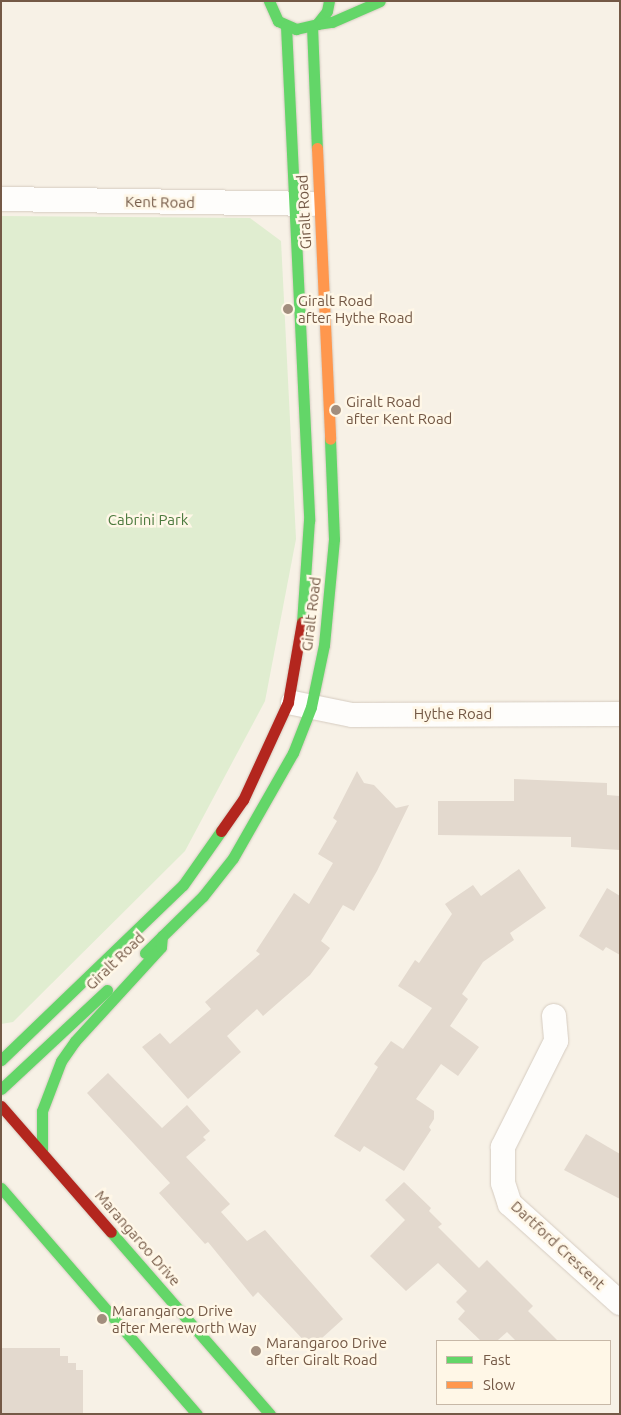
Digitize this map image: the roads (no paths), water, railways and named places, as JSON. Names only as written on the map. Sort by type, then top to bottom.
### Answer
[{"type":"street","points":[[269,1],[274,17],[286,26],[301,29],[332,22],[380,1]]},
{"type":"street","points":[[314,25],[327,11],[329,1]]},
{"type":"street","name":"Giralt Road","points":[[1,1089],[203,896],[233,858],[293,753],[311,707],[324,644],[334,539],[319,204],[314,25]]},
{"type":"street","name":"Giralt Road","points":[[1,1060],[183,885],[243,800],[288,702],[306,600],[309,520],[286,26]]},
{"type":"street","name":"Kent Road","points":[[1,200],[319,204]]},
{"type":"street","name":"Hythe Road","points":[[288,702],[352,715],[620,714]]},
{"type":"street","points":[[42,1150],[42,1111],[61,1062],[75,1041],[161,947],[162,936]]},
{"type":"street","name":"Dartford Crescent","points":[[554,1016],[556,1041],[503,1147],[503,1183],[510,1204],[620,1303]]},
{"type":"street","name":"Marangaroo Drive","points":[[1,1106],[42,1150],[270,1414]]},
{"type":"street","points":[[1,1188],[197,1414]]},
{"type":"place","name":"Giralt Road after Hythe Road","points":[[288,309]]},
{"type":"place","name":"Giralt Road after Kent Road","points":[[336,410]]},
{"type":"place","name":"Marangaroo Drive after Mereworth Way","points":[[102,1319]]},
{"type":"place","name":"Marangaroo Drive after Giralt Road","points":[[256,1351]]},
{"type":"park label","name":"Cabrini Park","points":[[148,520]]}]
